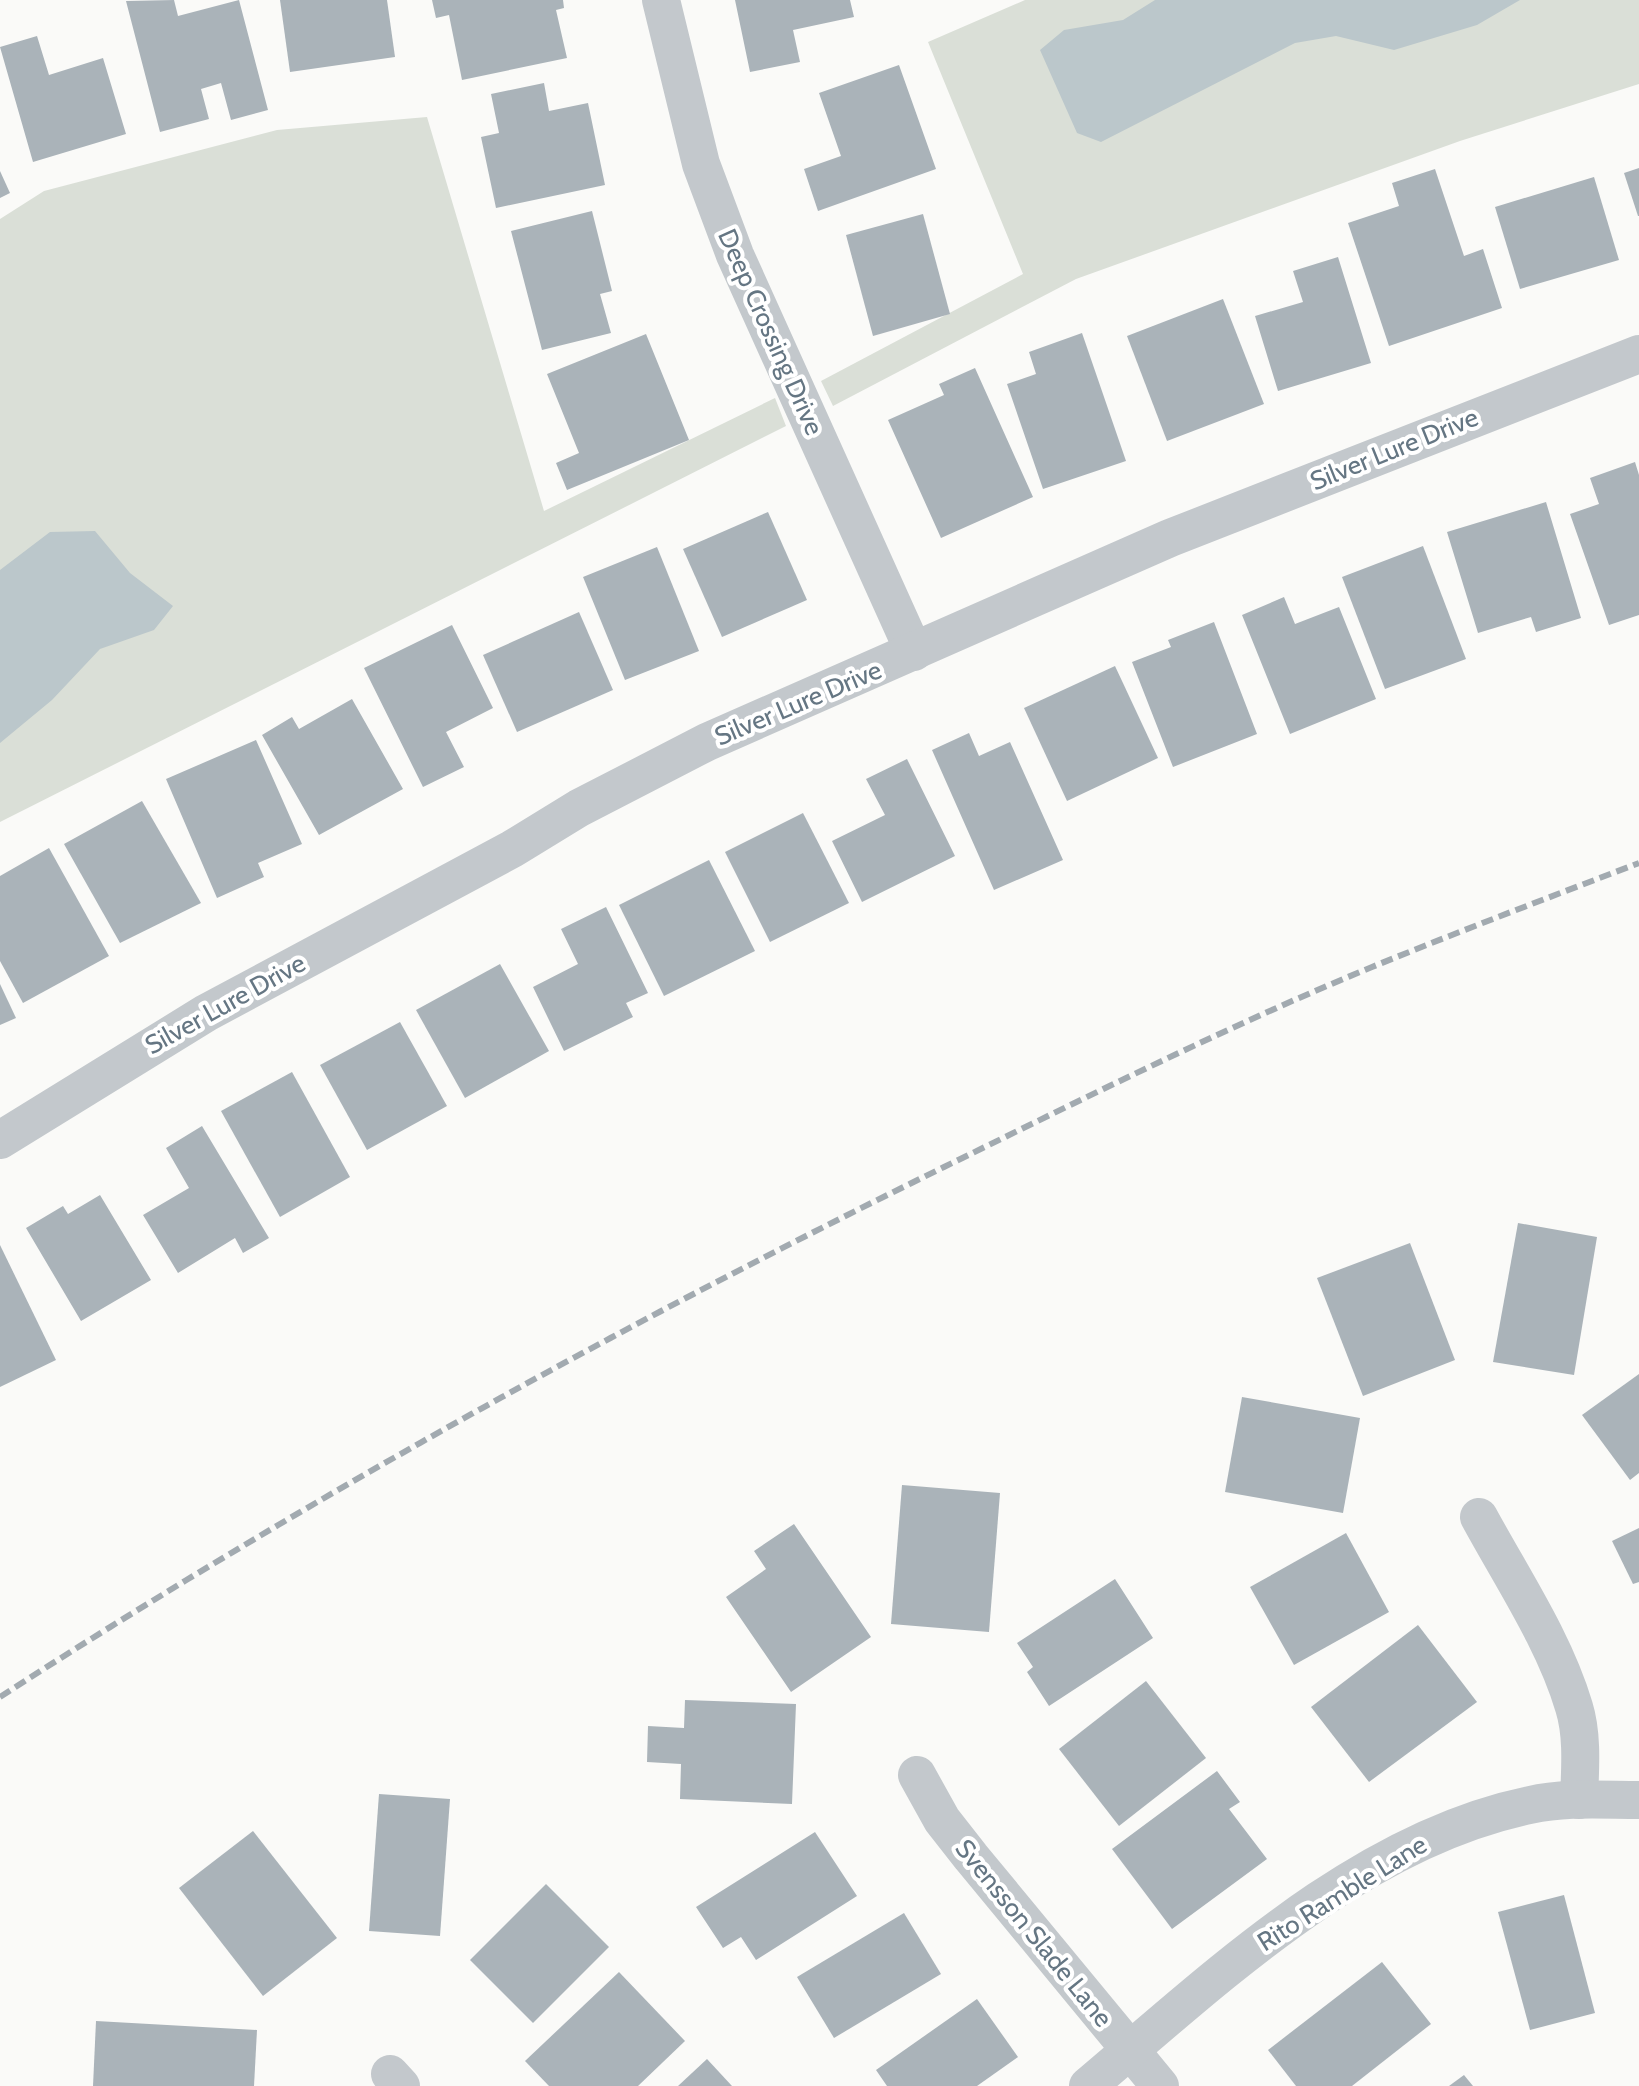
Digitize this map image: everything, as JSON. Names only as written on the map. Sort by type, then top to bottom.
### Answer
[{"type":"street","name":"Deep Crossing Drive","points":[[661,0],[701,164],[735,255],[914,652]]},
{"type":"street","name":"Silver Lure Drive","points":[[0,1140],[206,1013],[512,849],[579,808],[707,742],[1170,538],[1639,354]]},
{"type":"street","points":[[1479,1517],[1557,1661],[1575,1709],[1581,1755],[1579,1800]]},
{"type":"street","name":"Svensson Slade Lane","points":[[917,1775],[942,1820],[1160,2086]]},
{"type":"street","name":"Rito Ramble Lane","points":[[1088,2086],[1301,1915],[1421,1840],[1531,1804],[1639,1800]]},
{"type":"shaded area","points":[[1025,0],[1639,0],[1639,84],[1460,141],[1076,279],[833,406],[821,381],[1023,274],[928,42]]},
{"type":"shaded area","points":[[1155,0],[1520,0],[1477,25],[1394,50],[1336,36],[1295,43],[1101,142],[1077,133],[1040,50],[1064,30],[1123,20]]},
{"type":"shaded area","points":[[427,117],[544,511],[775,398],[786,426],[0,822],[0,219],[44,191],[277,130]]},
{"type":"shaded area","points":[[95,531],[130,573],[173,606],[154,630],[100,649],[52,700],[0,743],[0,570],[50,532]]},
{"type":"building","points":[[174,0],[178,16],[239,0],[268,110],[231,120],[221,83],[201,89],[209,119],[160,132],[126,1]]},
{"type":"building","points":[[280,0],[387,0],[395,57],[290,72]]},
{"type":"building","points":[[432,0],[563,0],[564,8],[556,10],[567,58],[462,80],[449,15],[436,18]]},
{"type":"building","points":[[735,0],[850,0],[854,17],[793,30],[800,62],[750,72]]},
{"type":"building","points":[[37,36],[49,75],[103,58],[126,134],[33,162],[0,47]]},
{"type":"building","points":[[899,65],[936,169],[818,211],[804,169],[841,156],[819,93]]},
{"type":"building","points":[[544,83],[549,111],[588,103],[605,185],[496,208],[481,137],[499,133],[491,94]]},
{"type":"building","points":[[1639,168],[1639,216],[1638,216],[1624,173]]},
{"type":"building","points":[[1435,169],[1464,256],[1483,249],[1502,308],[1389,346],[1348,223],[1399,206],[1392,183]]},
{"type":"building","points":[[0,171],[10,193],[0,198]]},
{"type":"building","points":[[1594,177],[1619,260],[1520,289],[1495,207]]},
{"type":"building","points":[[592,211],[612,291],[600,294],[611,333],[542,350],[511,231]]},
{"type":"building","points":[[923,214],[950,314],[873,336],[846,235]]},
{"type":"building","points":[[1338,257],[1371,363],[1278,391],[1255,316],[1303,302],[1293,271]]},
{"type":"building","points":[[1223,299],[1264,404],[1167,441],[1127,336]]},
{"type":"building","points":[[1082,333],[1126,461],[1043,489],[1007,384],[1036,374],[1029,352]]},
{"type":"building","points":[[646,334],[689,440],[567,490],[556,463],[579,453],[547,374]]},
{"type":"building","points":[[975,368],[1033,497],[941,538],[888,420],[944,395],[939,384]]},
{"type":"building","points":[[1635,462],[1639,475],[1639,615],[1609,625],[1570,514],[1599,504],[1590,478]]},
{"type":"building","points":[[1546,502],[1581,618],[1536,632],[1531,617],[1478,633],[1447,532]]},
{"type":"building","points":[[768,512],[807,600],[722,637],[683,549]]},
{"type":"building","points":[[1423,546],[1466,659],[1385,689],[1342,577]]},
{"type":"building","points":[[657,547],[699,651],[625,680],[583,577]]},
{"type":"building","points":[[1284,597],[1295,624],[1339,607],[1376,699],[1290,734],[1242,615]]},
{"type":"building","points":[[579,612],[613,690],[517,732],[483,655]]},
{"type":"building","points":[[1214,622],[1257,734],[1173,767],[1132,662],[1171,647],[1168,640]]},
{"type":"building","points":[[452,625],[493,708],[446,732],[464,767],[423,787],[364,668]]},
{"type":"building","points":[[1115,666],[1158,758],[1067,801],[1024,708]]},
{"type":"building","points":[[352,699],[403,789],[319,835],[262,735],[292,717],[299,729]]},
{"type":"building","points":[[969,733],[979,756],[1010,742],[1063,860],[994,890],[932,750]]},
{"type":"building","points":[[256,740],[302,844],[258,863],[264,877],[217,898],[166,779]]},
{"type":"building","points":[[907,759],[955,856],[862,902],[832,841],[885,815],[866,779]]},
{"type":"building","points":[[142,801],[201,903],[120,943],[64,844]]},
{"type":"building","points":[[803,813],[849,903],[770,942],[725,852]]},
{"type":"building","points":[[49,848],[109,956],[23,1003],[0,961],[0,876]]},
{"type":"building","points":[[709,860],[755,951],[664,996],[619,905]]},
{"type":"building","points":[[606,907],[648,993],[626,1003],[633,1017],[564,1051],[533,987],[578,964],[561,929]]},
{"type":"building","points":[[500,964],[549,1051],[465,1098],[416,1010]]},
{"type":"building","points":[[0,984],[16,1018],[0,1025]]},
{"type":"building","points":[[400,1022],[447,1106],[367,1150],[320,1065]]},
{"type":"building","points":[[292,1072],[350,1177],[280,1217],[221,1111]]},
{"type":"building","points":[[202,1126],[269,1238],[243,1253],[235,1238],[178,1273],[143,1215],[189,1188],[166,1148]]},
{"type":"building","points":[[100,1195],[151,1280],[81,1321],[26,1228],[63,1206],[68,1214]]},
{"type":"building","points":[[1518,1223],[1597,1237],[1574,1375],[1493,1362]]},
{"type":"building","points":[[1410,1243],[1455,1360],[1363,1396],[1317,1278]]},
{"type":"building","points":[[0,1245],[56,1360],[0,1387]]},
{"type":"building","points":[[1639,1374],[1639,1473],[1630,1480],[1582,1415]]},
{"type":"building","points":[[1242,1397],[1360,1418],[1343,1513],[1225,1492]]},
{"type":"building","points":[[902,1485],[1000,1493],[989,1632],[891,1624]]},
{"type":"building","points":[[794,1524],[871,1637],[791,1692],[726,1597],[766,1569],[754,1551]]},
{"type":"building","points":[[1639,1528],[1639,1582],[1633,1584],[1612,1541]]},
{"type":"building","points":[[1346,1533],[1389,1612],[1294,1665],[1250,1587]]},
{"type":"building","points":[[1115,1579],[1153,1638],[1049,1706],[1027,1672],[1033,1667],[1017,1643]]},
{"type":"building","points":[[1418,1625],[1477,1702],[1369,1782],[1311,1707]]},
{"type":"building","points":[[1146,1681],[1206,1758],[1119,1826],[1059,1749]]},
{"type":"building","points":[[685,1700],[796,1704],[792,1804],[680,1799],[681,1764],[647,1762],[648,1726],[684,1728]]},
{"type":"building","points":[[1217,1771],[1240,1802],[1229,1809],[1267,1859],[1172,1929],[1112,1849]]},
{"type":"building","points":[[379,1794],[450,1799],[440,1936],[369,1931]]},
{"type":"building","points":[[253,1831],[337,1938],[263,1996],[179,1888]]},
{"type":"building","points":[[815,1832],[857,1896],[756,1960],[741,1937],[723,1948],[696,1907]]},
{"type":"building","points":[[546,1884],[609,1947],[533,2023],[470,1960]]},
{"type":"building","points":[[1564,1895],[1595,2013],[1530,2030],[1498,1912]]},
{"type":"building","points":[[904,1913],[941,1974],[834,2038],[797,1977]]},
{"type":"building","points":[[1382,1962],[1431,2024],[1352,2086],[1296,2086],[1268,2050]]},
{"type":"building","points":[[619,1972],[685,2041],[638,2086],[549,2086],[525,2061]]},
{"type":"building","points":[[977,1999],[1018,2057],[977,2086],[887,2086],[876,2070]]},
{"type":"building","points":[[96,2021],[257,2030],[254,2086],[93,2086]]},
{"type":"building","points":[[707,2059],[732,2086],[678,2086]]},
{"type":"building","points":[[1464,2075],[1473,2086],[1449,2086]]},
{"type":"railway","points":[[0,1697],[114,1624],[346,1485],[583,1353],[823,1227],[1263,1014],[1405,954],[1639,863]]}]
